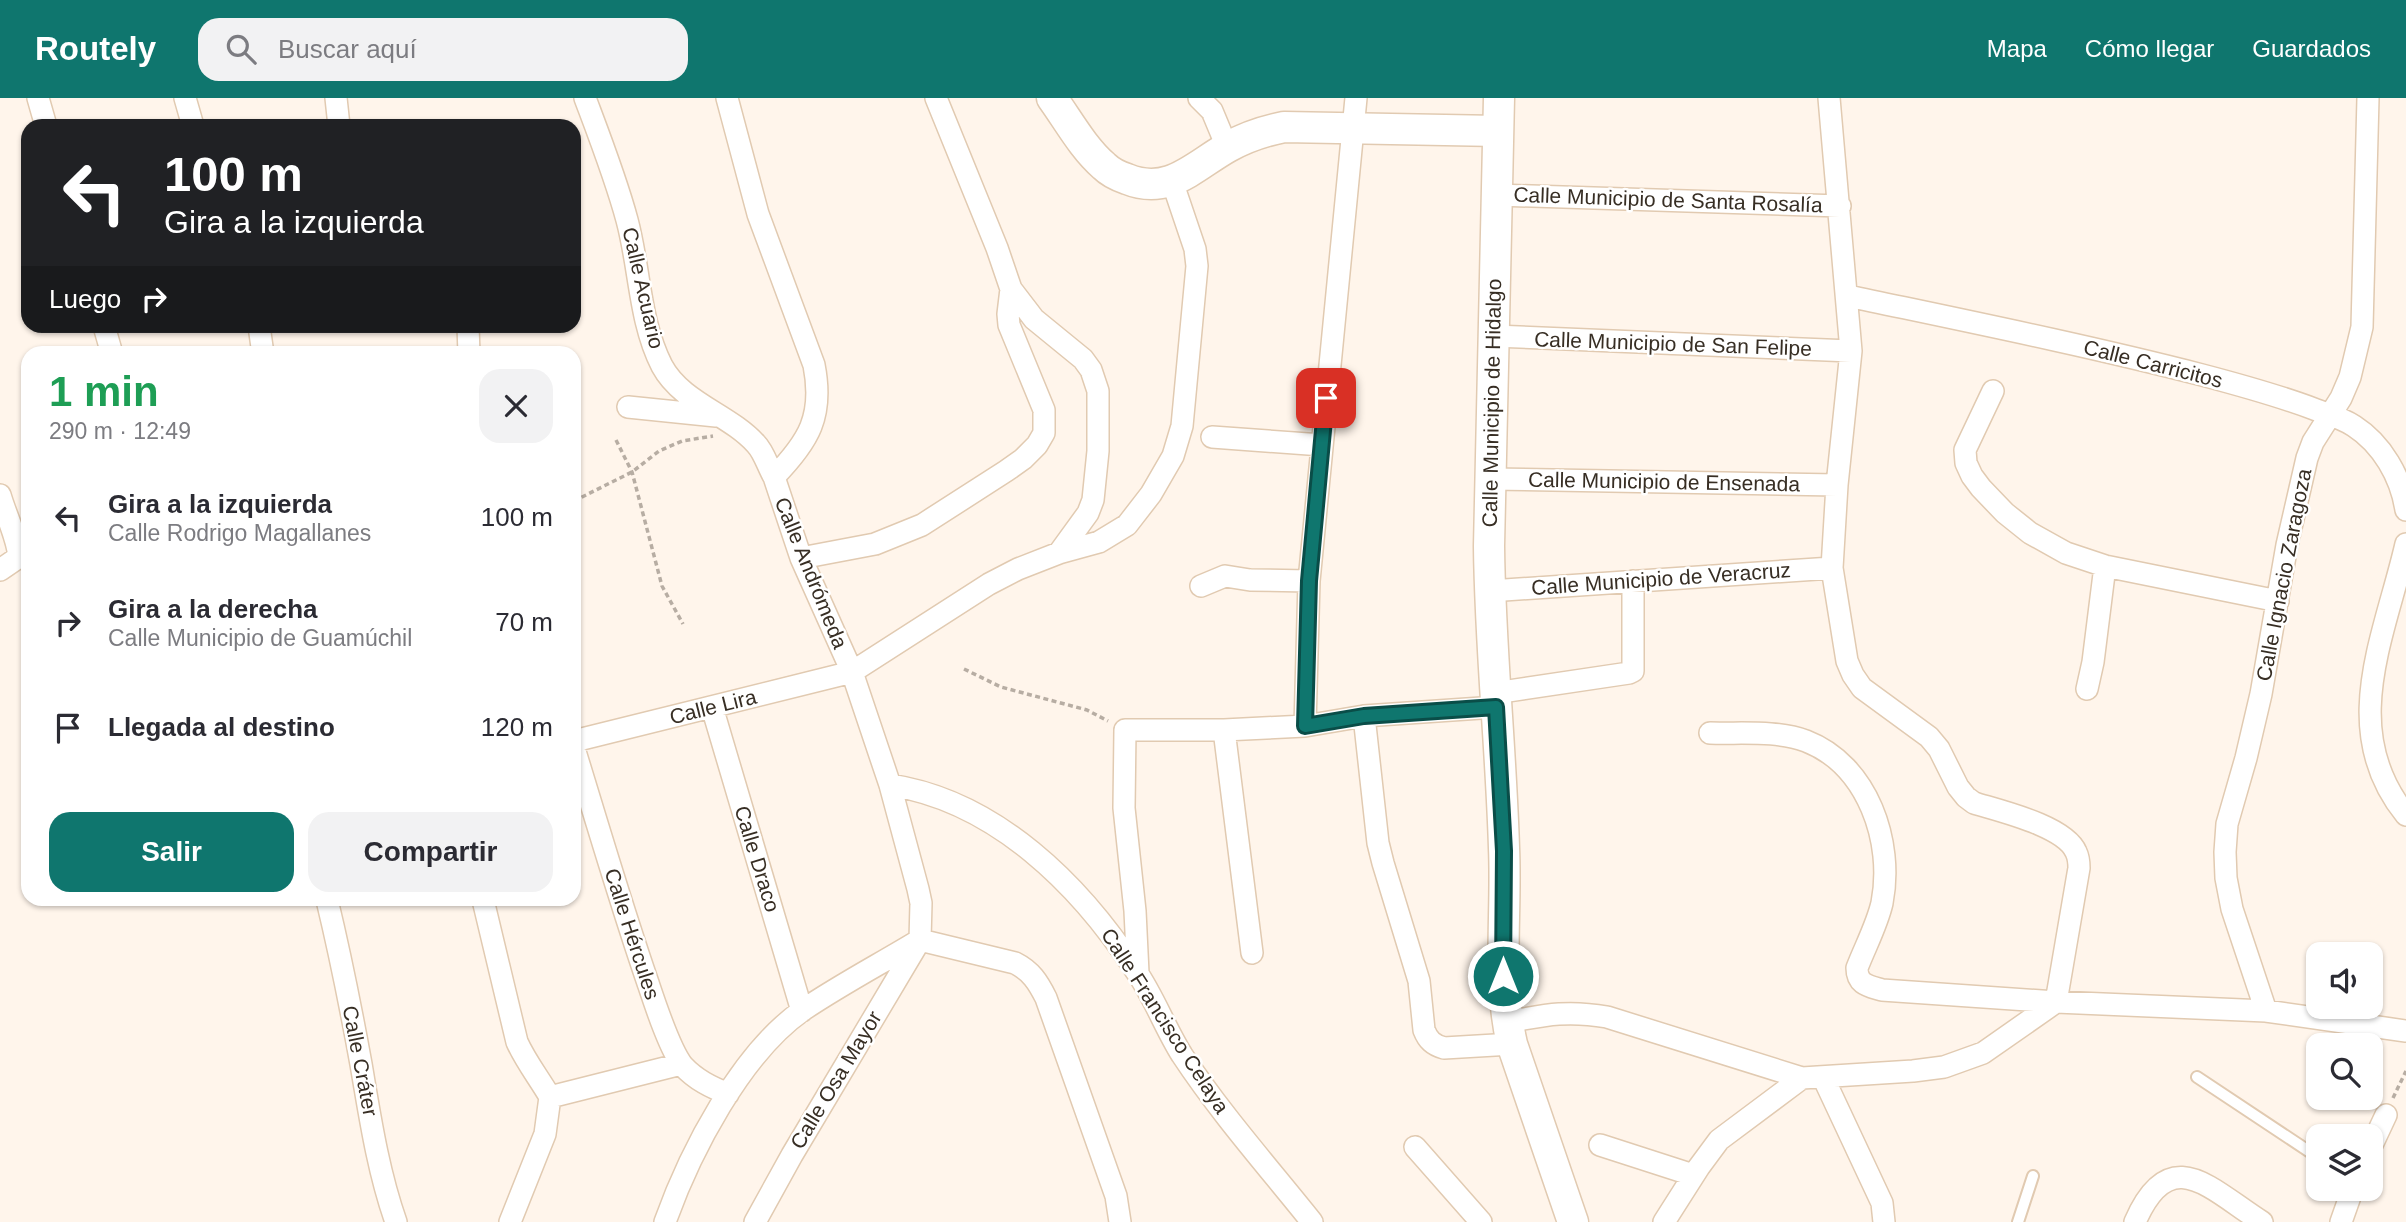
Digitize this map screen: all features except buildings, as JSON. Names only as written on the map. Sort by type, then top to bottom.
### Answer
[{"type":"street","points":[[38,98],[44,119]]},
{"type":"street","points":[[186,98],[191,119]]},
{"type":"street","points":[[336,98],[338,119]]},
{"type":"street","name":"Calle Acuario","points":[[585,98],[627,220],[645,314],[663,369],[716,426],[738,429],[758,445],[774,477]]},
{"type":"street","name":"Calle Andrómeda","points":[[726,98],[758,214],[814,365],[819,390],[817,410],[806,436],[796,454],[774,477],[801,558],[852,672],[890,785],[921,903],[920,940]]},
{"type":"street","points":[[936,98],[1011,289],[1034,319],[1083,359],[1091,370],[1098,391],[1098,437],[1093,500],[1088,513],[1059,553]]},
{"type":"street","points":[[1052,98],[1094,157],[1105,168],[1135,183],[1151,185],[1172,181],[1227,148],[1266,130],[1284,127],[1498,131]]},
{"type":"street","points":[[1199,98],[1212,111],[1227,148]]},
{"type":"street","points":[[1305,726],[1309,581],[1356,98]]},
{"type":"street","name":"Calle Municipio de Hidalgo","points":[[1499,98],[1490,591],[1504,851],[1503,976],[1509,1033],[1573,1222]]},
{"type":"street","points":[[1364,716],[1380,853],[1419,981],[1424,1030],[1430,1042],[1444,1048],[1509,1033],[1555,1013],[1579,1012],[1606,1017],[1813,1077],[1913,1071],[1944,1067],[1983,1052],[2056,1002],[2080,868],[2076,851],[2062,836],[1974,803],[1966,797],[1930,737],[1862,688],[1847,661],[1832,568],[1837,485],[1851,351],[1829,98]]},
{"type":"street","name":"Calle Ignacio Zaragoza","points":[[2266,1012],[2232,909],[2226,878],[2227,824],[2255,719],[2287,545],[2307,458],[2313,442],[2350,377],[2362,327],[2368,98]]},
{"type":"street","name":"Calle Lira","points":[[581,739],[852,672],[980,590],[1018,569],[1099,541],[1127,526],[1152,494],[1172,456],[1182,426],[1197,266],[1195,249],[1172,181]]},
{"type":"street","name":"Calle Municipio de Santa Rosalía","points":[[1497,195],[1840,206]]},
{"type":"street","points":[[801,558],[875,544],[922,525],[1006,471],[1037,445],[1044,433],[1044,410],[1009,325],[1011,289]]},
{"type":"street","name":"Calle Carricitos","points":[[1848,296],[2139,359],[2269,392],[2330,415],[2354,426],[2369,438],[2386,458],[2398,481],[2406,510]]},
{"type":"street","name":"Calle Municipio de San Felipe","points":[[1494,336],[1851,351]]},
{"type":"street","points":[[1993,391],[1965,450],[1966,463],[1972,476],[2005,513],[2030,533],[2066,554],[2105,566],[2278,601]]},
{"type":"street","points":[[628,407],[716,426]]},
{"type":"street","points":[[1212,437],[1322,445]]},
{"type":"street","name":"Calle Municipio de Ensenada","points":[[1491,479],[1837,485]]},
{"type":"street","points":[[0,495],[9,525],[21,546]]},
{"type":"street","points":[[2406,544],[2376,652],[2370,693],[2370,722],[2372,747],[2378,767],[2387,788],[2406,815]]},
{"type":"street","points":[[0,570],[21,552]]},
{"type":"street","points":[[2087,689],[2105,566]]},
{"type":"street","name":"Calle Municipio de Veracruz","points":[[1490,591],[1832,568]]},
{"type":"street","points":[[1200,586],[1225,576],[1250,580],[1309,581]]},
{"type":"street","points":[[1138,973],[1135,911],[1124,808],[1125,730],[1224,730],[1305,726],[1496,700],[1629,673],[1633,671],[1633,581]]},
{"type":"street","name":"Calle Draco","points":[[712,707],[802,1011]]},
{"type":"street","points":[[1224,730],[1252,953]]},
{"type":"street","points":[[1710,733],[1785,736],[1807,741],[1848,770],[1866,795],[1875,815],[1883,846],[1886,877],[1881,906],[1857,968],[1861,983],[1882,989],[2056,1002],[2266,1012],[2406,1031]]},
{"type":"street","name":"Calle Hércules","points":[[581,771],[659,1016],[681,1064],[694,1077],[728,1094]]},
{"type":"street","name":"Calle Francisco Celaya","points":[[890,785],[919,789],[961,807],[1000,829],[1036,855],[1069,884],[1107,928],[1138,973],[1167,1029],[1190,1065],[1237,1130],[1312,1222]]},
{"type":"street","name":"Calle Cráter","points":[[328,906],[374,1137],[388,1200],[396,1222]]},
{"type":"street","points":[[484,906],[517,1042],[524,1059],[536,1072],[550,1097],[545,1134],[510,1222]]},
{"type":"street","points":[[665,1222],[690,1163],[728,1094],[750,1063],[802,1011],[920,940],[1015,963],[1028,970],[1038,981],[1116,1196],[1120,1222]]},
{"type":"street","name":"Calle Osa Mayor","points":[[755,1222],[920,940]]},
{"type":"street","points":[[550,1097],[681,1064]]},
{"type":"street","points":[[1664,1222],[1719,1140],[1813,1077]]},
{"type":"street","points":[[1813,1077],[1882,1203],[1884,1222]]},
{"type":"street","points":[[2382,1124],[2386,1115]]},
{"type":"street","points":[[1600,1144],[1693,1175]]},
{"type":"street","points":[[1415,1147],[1481,1222]]},
{"type":"street","points":[[2135,1222],[2145,1200],[2158,1185],[2169,1179],[2187,1177],[2262,1222]]},
{"type":"street","points":[[2341,1222],[2348,1201]]},
{"type":"lane","points":[[2197,1077],[2306,1149]]},
{"type":"lane","points":[[2018,1222],[2033,1176]]},
{"type":"path","points":[[581,498],[632,472],[659,451],[716,426]]},
{"type":"path","points":[[616,440],[632,472],[662,586],[683,624]]},
{"type":"path","points":[[964,669],[1001,687],[1087,710],[1125,730]]},
{"type":"path","points":[[2386,1115],[2406,1072]]},
{"type":"route","points":[[1326,398],[1309,581],[1305,726],[1364,716],[1496,707],[1504,851],[1503,976]]}]
